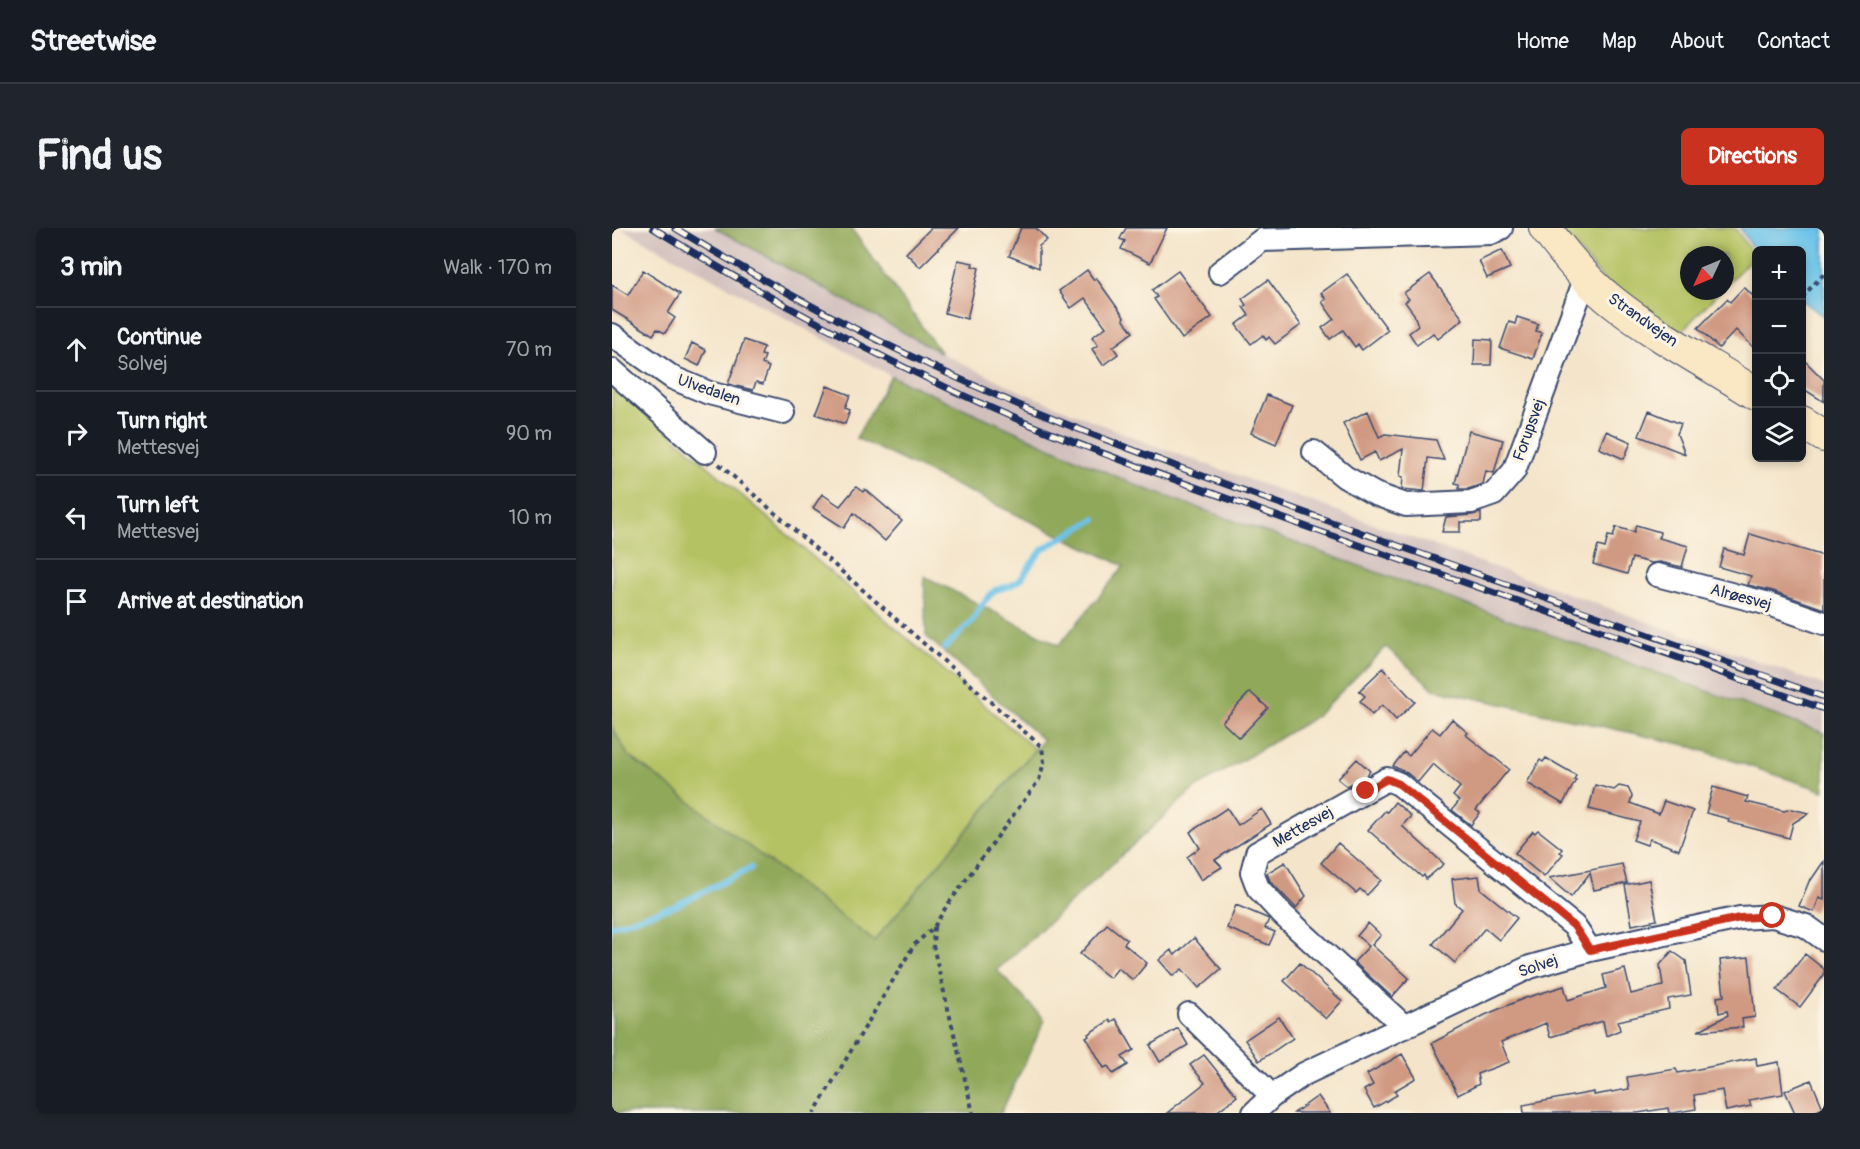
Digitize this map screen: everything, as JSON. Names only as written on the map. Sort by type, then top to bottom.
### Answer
[{"type":"street","points":[[1220,272],[1262,240],[1491,233],[1501,228]]},
{"type":"street","name":"Strandvejen","points":[[1545,228],[1586,277],[1612,301],[1639,321],[1752,392]]},
{"type":"street","name":"Forupsvej","points":[[1314,452],[1345,477],[1375,494],[1406,505],[1471,501],[1494,494],[1514,471],[1586,277]]},
{"type":"street","name":"Ulvedalen","points":[[612,335],[674,378],[709,393],[783,412]]},
{"type":"street","points":[[612,370],[705,452]]},
{"type":"street","points":[[1806,425],[1824,436]]},
{"type":"street","name":"Alrøesvej","points":[[1657,575],[1769,604],[1824,623]]},
{"type":"street","name":"Mettesvej","points":[[1405,1027],[1283,915],[1258,888],[1252,872],[1257,853],[1387,779],[1399,784],[1574,926],[1590,950]]},
{"type":"street","name":"Solvej","points":[[1254,1113],[1272,1096],[1304,1074],[1530,967],[1590,950],[1740,918],[1773,916],[1806,926],[1824,939]]},
{"type":"street","points":[[1189,1014],[1272,1096]]},
{"type":"path","points":[[1806,293],[1824,274]]},
{"type":"path","points":[[705,452],[1042,747],[1044,762],[1039,780],[946,907],[934,927],[914,945],[814,1113]]},
{"type":"path","points":[[934,927],[933,946],[973,1113]]},
{"type":"shaded area","points":[[621,228],[715,228],[941,353],[1024,393],[1150,444],[1824,685],[1824,733],[1140,487],[891,376]]},
{"type":"green space","points":[[715,228],[851,228],[941,353]]},
{"type":"green space","points":[[1559,228],[1735,228],[1752,253],[1752,258],[1734,277],[1734,246],[1680,246],[1680,300],[1711,300],[1677,336],[1607,284]]},
{"type":"green space","points":[[891,376],[1140,487],[1824,733],[1824,791],[1686,745],[1434,689],[1386,647],[1317,716],[1195,788],[997,970],[1045,1020],[1001,1113],[612,1113],[612,727],[628,755],[874,941],[1043,740],[926,636],[924,576],[1059,645],[1124,566],[856,438]]},
{"type":"green space","points":[[612,383],[1035,749],[874,941],[628,755],[612,727]]},
{"type":"water","points":[[1740,228],[1824,228],[1824,317],[1806,303],[1806,246],[1752,247]]},
{"type":"building","points":[[931,228],[959,228],[920,267],[906,253]]},
{"type":"building","points":[[1021,228],[1036,228],[1047,240],[1039,246],[1039,268],[1009,256]]},
{"type":"building","points":[[1126,228],[1167,228],[1150,263],[1121,249],[1125,241],[1120,239]]},
{"type":"building","points":[[1502,250],[1510,268],[1487,278],[1479,261]]},
{"type":"building","points":[[958,260],[973,263],[972,266],[979,268],[967,319],[945,313]]},
{"type":"building","points":[[643,270],[680,294],[668,313],[675,318],[665,333],[657,329],[653,335],[612,310],[612,285],[628,295]]},
{"type":"building","points":[[1087,270],[1094,280],[1096,278],[1133,332],[1113,347],[1118,354],[1103,365],[1092,349],[1098,345],[1092,337],[1106,327],[1085,298],[1071,308],[1059,291]]},
{"type":"building","points":[[1178,271],[1212,317],[1182,339],[1154,299],[1157,297],[1152,290]]},
{"type":"building","points":[[1347,274],[1388,330],[1362,350],[1358,344],[1355,347],[1343,330],[1330,339],[1322,328],[1334,319],[1322,302],[1326,299],[1321,293]]},
{"type":"building","points":[[1430,274],[1463,319],[1438,339],[1433,333],[1417,345],[1409,333],[1418,326],[1414,314],[1405,302],[1409,299],[1404,293]]},
{"type":"building","points":[[1268,280],[1301,325],[1275,344],[1269,337],[1266,340],[1263,335],[1251,344],[1236,325],[1249,315],[1243,307],[1246,305],[1242,299]]},
{"type":"building","points":[[1744,287],[1752,295],[1752,346],[1736,330],[1719,348],[1698,328],[1726,300],[1730,302]]},
{"type":"building","points":[[1517,317],[1538,324],[1536,331],[1542,333],[1533,359],[1500,348],[1509,322],[1515,324]]},
{"type":"building","points":[[1475,339],[1492,340],[1491,365],[1474,365]]},
{"type":"building","points":[[744,340],[764,347],[761,355],[765,356],[762,364],[769,367],[763,384],[756,382],[753,390],[728,384]]},
{"type":"building","points":[[692,343],[706,350],[699,366],[685,359]]},
{"type":"building","points":[[1806,362],[1824,380],[1824,402],[1806,391]]},
{"type":"building","points":[[827,386],[850,395],[845,408],[850,410],[845,424],[816,414]]},
{"type":"building","points":[[1267,395],[1292,405],[1276,444],[1251,433]]},
{"type":"building","points":[[1368,411],[1379,437],[1385,434],[1436,440],[1444,460],[1428,458],[1424,491],[1402,489],[1403,477],[1400,476],[1403,449],[1379,461],[1375,452],[1360,460],[1343,423]]},
{"type":"building","points":[[1649,411],[1681,424],[1677,434],[1685,454],[1639,436]]},
{"type":"building","points":[[1469,431],[1503,440],[1494,473],[1486,471],[1483,484],[1468,489],[1459,489],[1459,484],[1455,483]]},
{"type":"building","points":[[1606,431],[1631,442],[1624,459],[1599,448]]},
{"type":"building","points":[[856,487],[863,492],[865,489],[902,521],[885,541],[854,513],[844,528],[813,508],[822,494],[840,506]]},
{"type":"building","points":[[1481,513],[1481,522],[1460,522],[1460,532],[1442,532],[1446,517]]},
{"type":"building","points":[[1636,525],[1660,532],[1659,538],[1688,546],[1682,567],[1632,558],[1627,574],[1593,564],[1598,546],[1605,548],[1608,536],[1613,537],[1616,527],[1634,532]]},
{"type":"building","points":[[1750,534],[1824,556],[1824,609],[1773,591],[1748,585],[1751,576],[1719,567],[1724,549],[1744,555]]},
{"type":"building","points":[[1383,668],[1415,702],[1396,720],[1382,705],[1372,715],[1360,701],[1365,696],[1359,691]]},
{"type":"building","points":[[1250,692],[1268,708],[1239,738],[1222,722]]},
{"type":"building","points":[[1452,719],[1468,733],[1466,735],[1509,769],[1476,810],[1480,813],[1471,825],[1452,810],[1459,801],[1453,796],[1460,787],[1433,764],[1418,782],[1393,766],[1404,752],[1409,756],[1432,728],[1440,734]]},
{"type":"building","points":[[1546,758],[1576,775],[1574,780],[1576,780],[1563,804],[1527,783],[1540,760],[1543,762]]},
{"type":"building","points":[[1357,759],[1370,771],[1366,776],[1347,786],[1338,779]]},
{"type":"building","points":[[1595,785],[1614,790],[1619,786],[1628,788],[1632,796],[1630,803],[1659,814],[1664,801],[1693,811],[1679,850],[1650,839],[1647,845],[1633,840],[1640,822],[1589,809]]},
{"type":"building","points":[[1713,787],[1748,797],[1746,802],[1784,811],[1791,809],[1809,813],[1793,823],[1789,838],[1728,822],[1729,819],[1706,813]]},
{"type":"building","points":[[1395,802],[1411,816],[1402,826],[1444,864],[1426,879],[1368,830]]},
{"type":"building","points":[[1227,808],[1238,825],[1262,809],[1271,824],[1215,860],[1222,867],[1201,880],[1187,857],[1200,848],[1190,832]]},
{"type":"building","points":[[1538,830],[1562,849],[1560,852],[1563,854],[1544,877],[1515,853],[1533,831],[1535,833]]},
{"type":"building","points":[[1338,843],[1381,880],[1367,895],[1360,889],[1356,893],[1321,863]]},
{"type":"building","points":[[1824,861],[1824,900],[1819,898],[1814,912],[1799,906],[1810,879]]},
{"type":"building","points":[[1285,862],[1306,896],[1296,908],[1270,881],[1267,873]]},
{"type":"building","points":[[1622,864],[1627,883],[1594,890],[1590,873],[1571,897],[1549,878]]},
{"type":"building","points":[[1479,876],[1481,889],[1517,918],[1499,940],[1485,928],[1455,963],[1433,944],[1462,909],[1455,903],[1452,879]]},
{"type":"building","points":[[1649,880],[1657,920],[1632,925],[1625,885]]},
{"type":"building","points":[[1236,905],[1269,919],[1265,928],[1275,932],[1269,945],[1227,928]]},
{"type":"building","points":[[1368,923],[1381,935],[1372,945],[1409,978],[1392,997],[1354,962],[1369,946],[1357,936]]},
{"type":"building","points":[[1107,924],[1127,940],[1124,944],[1147,963],[1133,980],[1118,968],[1110,978],[1080,954]]},
{"type":"building","points":[[1194,938],[1221,969],[1199,988],[1182,969],[1173,976],[1159,960],[1171,950],[1175,955]]},
{"type":"building","points":[[1672,951],[1686,961],[1691,995],[1668,999],[1669,1009],[1618,1021],[1620,1030],[1606,1036],[1603,1021],[1550,1037],[1546,1023],[1501,1042],[1509,1062],[1477,1074],[1479,1084],[1458,1095],[1432,1043],[1485,1015],[1525,998],[1564,986],[1568,1000],[1606,988],[1603,975],[1625,969],[1631,994],[1663,986],[1660,965]]},
{"type":"building","points":[[1805,954],[1824,969],[1824,975],[1800,1007],[1777,990]]},
{"type":"building","points":[[1749,957],[1755,1017],[1742,1019],[1743,1027],[1698,1031],[1728,1015],[1727,1011],[1719,1013],[1717,997],[1724,996],[1720,960]]},
{"type":"building","points":[[1300,963],[1342,1001],[1326,1019],[1284,981]]},
{"type":"building","points":[[1279,1017],[1293,1038],[1259,1061],[1245,1040]]},
{"type":"building","points":[[1116,1019],[1134,1050],[1122,1057],[1128,1065],[1113,1074],[1108,1066],[1104,1068],[1086,1037],[1110,1020],[1111,1022]]},
{"type":"building","points":[[1178,1028],[1188,1045],[1160,1062],[1150,1045]]},
{"type":"building","points":[[1402,1054],[1416,1078],[1394,1091],[1397,1095],[1374,1108],[1364,1090],[1373,1085],[1367,1074]]},
{"type":"building","points":[[1204,1055],[1237,1096],[1215,1113],[1167,1113],[1205,1083],[1190,1065]]},
{"type":"building","points":[[1756,1058],[1757,1066],[1779,1062],[1783,1094],[1749,1100],[1751,1106],[1726,1111],[1722,1090],[1694,1095],[1696,1109],[1673,1113],[1669,1113],[1668,1108],[1638,1113],[1524,1113],[1523,1105],[1594,1092],[1594,1095],[1629,1089],[1627,1077],[1676,1069],[1678,1073]]},
{"type":"building","points":[[1811,1080],[1823,1108],[1812,1113],[1795,1113],[1785,1091]]},
{"type":"building","points":[[1318,1096],[1330,1113],[1294,1113]]},
{"type":"waterway","points":[[945,648],[972,621],[983,603],[995,590],[1010,586],[1021,579],[1043,549],[1095,519]]},
{"type":"waterway","points":[[612,926],[675,906],[751,868]]},
{"type":"railway","points":[[653,228],[743,282],[835,332],[930,380],[1026,423],[1201,489],[1824,709]]},
{"type":"railway","points":[[675,228],[850,326],[940,370],[1031,410],[1239,489],[1824,697]]},
{"type":"route","points":[[1366,791],[1387,779],[1399,784],[1574,926],[1590,950],[1740,918],[1773,916]]}]
